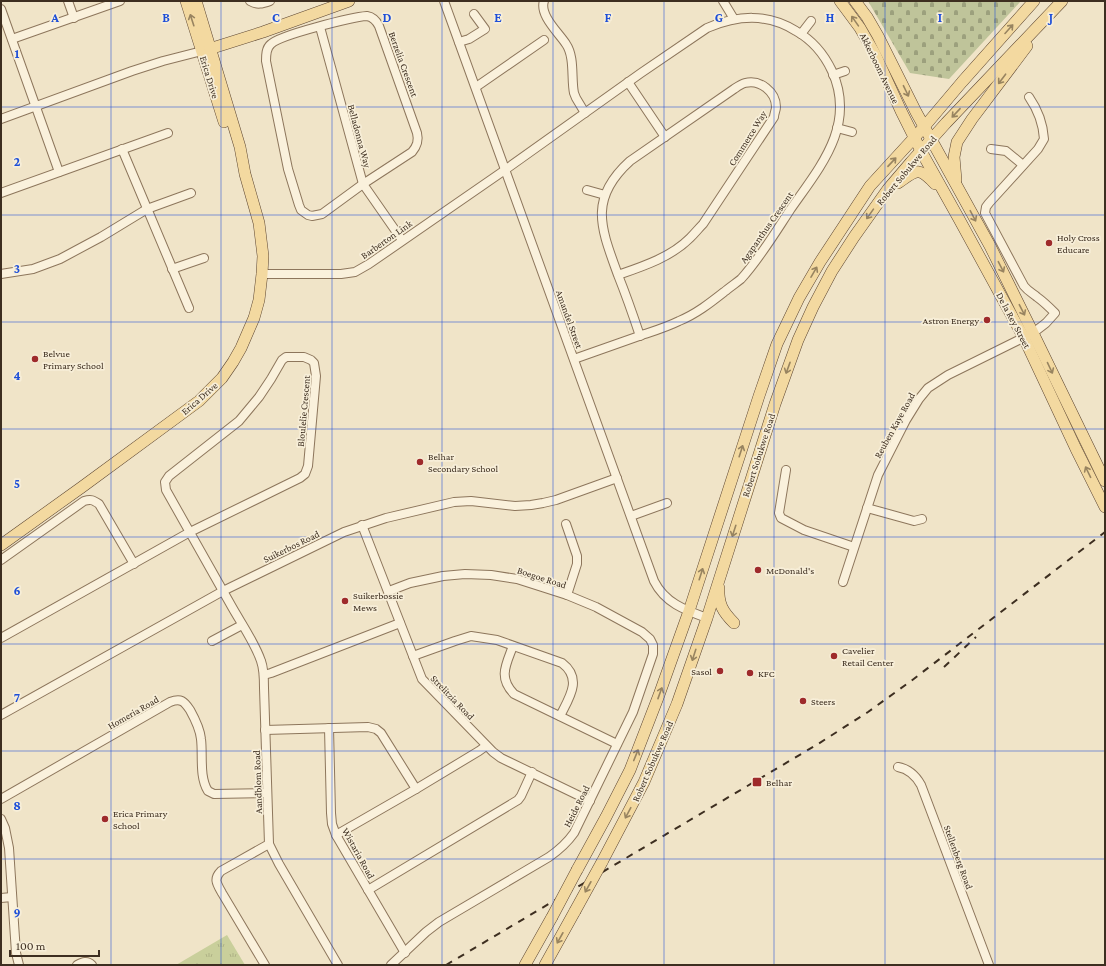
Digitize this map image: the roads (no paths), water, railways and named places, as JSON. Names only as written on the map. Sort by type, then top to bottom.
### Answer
[{"type":"main road","name":"Erica Drive","points":[[1,545],[191,407],[206,394],[222,378],[233,362],[254,318],[259,300],[263,256],[259,223],[245,174],[240,147],[206,50],[186,1]]},
{"type":"main road","name":"Erica Drive","points":[[196,1],[206,50]]},
{"type":"main road","points":[[206,50],[263,32],[348,1]]},
{"type":"main road","name":"Akkerboom Avenue","points":[[840,1],[870,44],[914,138]]},
{"type":"main road","name":"Akkerboom Avenue","points":[[855,1],[867,17],[878,36],[924,127]]},
{"type":"main road","name":"Robert Sobukwe Road","points":[[525,965],[630,770],[689,612],[754,411],[782,332],[799,298],[820,262],[870,186],[924,127],[1034,1]]},
{"type":"main road","points":[[956,185],[954,157],[957,142],[972,119],[1061,2]]},
{"type":"main road","name":"Robert Sobukwe Road","points":[[545,965],[644,782],[663,740],[707,618],[775,404],[798,340],[832,271],[888,189],[931,140],[1061,2]]},
{"type":"main road","name":"De la Rey Street","points":[[924,127],[990,246],[1076,449],[1105,507]]},
{"type":"main road","name":"De la Rey Street","points":[[914,138],[1028,335],[1105,481]]},
{"type":"main road","points":[[888,189],[909,175],[918,172],[924,173],[944,192]]},
{"type":"main road","points":[[720,576],[720,604],[728,617],[734,623]]},
{"type":"street","points":[[68,1],[74,18]]},
{"type":"street","points":[[12,39],[120,1]]},
{"type":"street","points":[[250,1],[259,4],[270,1]]},
{"type":"street","name":"Amandel Street","points":[[444,1],[651,574],[658,588],[668,600],[689,612],[707,618]]},
{"type":"street","points":[[544,1],[543,4],[546,16],[567,45],[570,52],[574,93],[585,113]]},
{"type":"street","points":[[723,1],[734,19]]},
{"type":"street","points":[[1,9],[59,172]]},
{"type":"street","points":[[459,42],[469,39],[485,29],[474,14]]},
{"type":"street","name":"Berzelia Crescent","points":[[360,17],[371,17],[377,21],[418,137],[416,146],[412,152],[363,184],[322,214],[312,216],[301,210],[296,196],[286,156],[266,61],[266,54],[270,44],[275,41],[320,27],[360,17]]},
{"type":"street","name":"Agapanthus Crescent","points":[[505,170],[628,82],[707,28],[719,23],[734,19],[755,18],[767,19],[782,24],[801,34],[816,46],[833,75],[840,100],[840,110],[832,145],[822,163],[760,255],[740,279],[702,309],[678,322],[574,359]]},
{"type":"street","points":[[801,34],[810,21]]},
{"type":"street","name":"Belladonna Way","points":[[320,27],[363,184],[402,240]]},
{"type":"street","points":[[476,87],[544,40]]},
{"type":"street","points":[[1,119],[147,66],[206,50]]},
{"type":"street","points":[[833,75],[844,71]]},
{"type":"street","points":[[628,82],[665,137]]},
{"type":"street","name":"Commerce Way","points":[[618,275],[649,264],[681,246],[695,232],[711,212],[770,124],[775,112],[775,101],[769,90],[764,86],[755,83],[744,83],[734,89],[630,161],[616,175],[605,195],[602,211],[603,228],[606,241],[618,275],[640,336]]},
{"type":"street","points":[[991,149],[1006,151],[1024,165],[1038,149],[1044,139],[1041,118],[1029,97]]},
{"type":"street","points":[[837,128],[852,132]]},
{"type":"street","points":[[1,193],[168,133]]},
{"type":"street","points":[[122,149],[189,308]]},
{"type":"street","name":"Reuben Kaye Road","points":[[843,582],[878,475],[918,399],[928,388],[953,373],[1028,335],[1046,323],[1055,313],[1024,286],[985,213],[986,207],[989,203],[1024,165]]},
{"type":"street","name":"Barberton Link","points":[[262,274],[341,274],[355,272],[369,264],[505,170]]},
{"type":"street","points":[[587,190],[605,195]]},
{"type":"street","points":[[1,274],[33,269],[60,259],[101,237],[147,209],[192,193]]},
{"type":"street","points":[[172,269],[204,258]]},
{"type":"street","name":"Bloulelie Crescent","points":[[190,532],[295,481],[305,474],[308,466],[316,376],[314,363],[311,360],[304,357],[292,356],[286,357],[282,360],[259,397],[239,421],[169,476],[165,482],[166,490],[223,591]]},
{"type":"street","points":[[786,470],[779,515],[780,518],[804,530],[854,547]]},
{"type":"street","name":"Suikerbos Road","points":[[1,715],[223,591],[324,541],[362,525],[392,516],[454,502],[471,501],[515,506],[543,503],[556,500],[617,478]]},
{"type":"street","points":[[1,560],[84,501],[93,500],[99,504],[134,564]]},
{"type":"street","points":[[631,516],[667,503]]},
{"type":"street","points":[[867,508],[914,521],[922,519]]},
{"type":"street","points":[[566,524],[577,556],[577,564],[567,595]]},
{"type":"street","name":"Strelitzia Road","points":[[362,525],[422,679],[486,746],[501,758],[590,800]]},
{"type":"street","points":[[1,638],[190,532]]},
{"type":"street","name":"Boegoe Road","points":[[389,592],[410,583],[443,576],[465,574],[491,575],[517,579],[567,595],[596,607],[642,632],[650,639],[653,645]]},
{"type":"street","name":"Aandblom Road","points":[[223,591],[259,656],[264,675],[268,844],[338,965]]},
{"type":"street","points":[[264,675],[271,674],[400,623]]},
{"type":"street","points":[[212,641],[242,625]]},
{"type":"street","points":[[413,656],[471,636],[497,640],[562,663],[568,668],[574,680],[571,693],[560,716]]},
{"type":"street","name":"Heide Road","points":[[391,965],[426,932],[439,922],[556,852],[574,834],[633,712],[653,654],[653,645]]},
{"type":"street","points":[[513,646],[505,670],[506,681],[514,694],[617,744]]},
{"type":"street","name":"Homeria Road","points":[[1,799],[170,702],[176,700],[186,704],[193,715],[198,728],[201,737],[203,780],[208,790],[214,794],[267,793]]},
{"type":"street","points":[[266,730],[368,727],[376,729],[381,733],[416,789]]},
{"type":"street","name":"Wistaria Road","points":[[329,728],[332,824],[336,835],[405,953]]},
{"type":"street","points":[[336,835],[416,789],[486,746]]},
{"type":"street","name":"Stellenberg Road","points":[[898,767],[906,768],[915,776],[921,785],[988,965]]},
{"type":"street","points":[[368,890],[518,800],[532,772]]},
{"type":"street","points":[[1,820],[5,828],[9,848],[16,953],[19,965]]},
{"type":"street","points":[[264,965],[216,881],[221,871],[268,844]]},
{"type":"street","points":[[1,898],[12,897]]},
{"type":"street","points":[[77,965],[88,962],[92,965]]},
{"type":"railway","points":[[446,965],[818,744],[868,712],[911,681],[1105,532]]},
{"type":"railway","points":[[944,667],[976,637]]},
{"type":"place","name":"Holy Cross Educare","points":[[1049,243]]},
{"type":"place","name":"Astron Energy","points":[[987,320]]},
{"type":"place","name":"Belvue Primary School","points":[[35,359]]},
{"type":"place","name":"Belhar Secondary School","points":[[420,462]]},
{"type":"place","name":"McDonald's","points":[[758,570]]},
{"type":"place","name":"Suikerbossie Mews","points":[[345,601]]},
{"type":"place","name":"Cavelier Retail Center","points":[[834,656]]},
{"type":"place","name":"Sasol","points":[[720,671]]},
{"type":"place","name":"KFC","points":[[750,673]]},
{"type":"place","name":"Steers","points":[[803,701]]},
{"type":"place","name":"Belhar","points":[[757,782]]},
{"type":"place","name":"Erica Primary School","points":[[105,819]]}]
